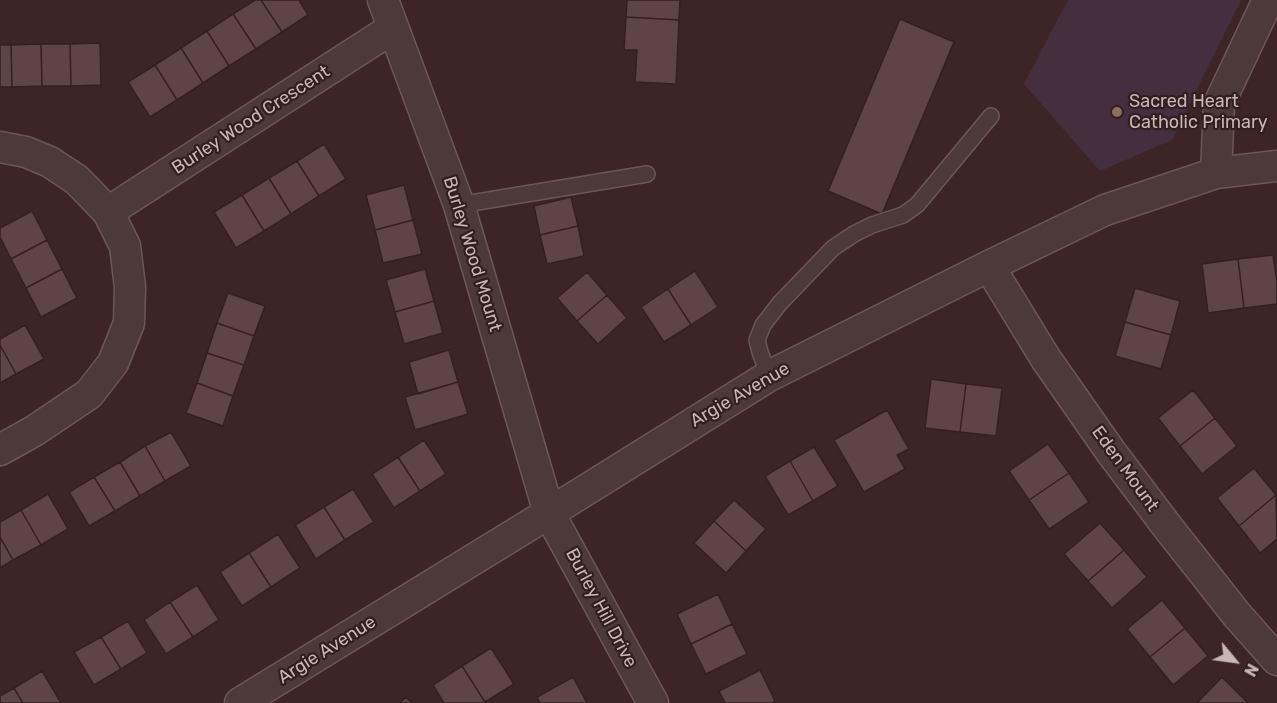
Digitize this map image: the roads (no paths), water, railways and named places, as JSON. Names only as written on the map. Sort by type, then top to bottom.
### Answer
[{"type":"street","name":"Burley Wood Mount","points":[[382,0],[459,205],[549,513]]},
{"type":"street","points":[[1216,173],[1219,104],[1268,0]]},
{"type":"street","name":"Burley Wood Crescent","points":[[108,212],[393,28]]},
{"type":"street","points":[[0,147],[26,152],[50,162],[77,180],[108,212],[125,246],[130,287],[129,323],[113,363],[89,394],[0,450]]},
{"type":"street","name":"Argie Avenue","points":[[240,703],[758,381],[1105,210],[1216,173],[1277,166]]},
{"type":"street","name":"Eden Mount","points":[[989,266],[1046,359],[1111,452],[1230,606],[1277,660]]},
{"type":"street","name":"Burley Hill Drive","points":[[549,513],[653,703]]},
{"type":"lane","points":[[769,376],[757,340],[763,325],[780,303],[833,248],[854,234],[872,225],[903,215],[917,205],[991,116]]},
{"type":"lane","points":[[459,205],[647,174]]},
{"type":"place","name":"Sacred Heart Catholic Primary","points":[[1117,112]]}]
